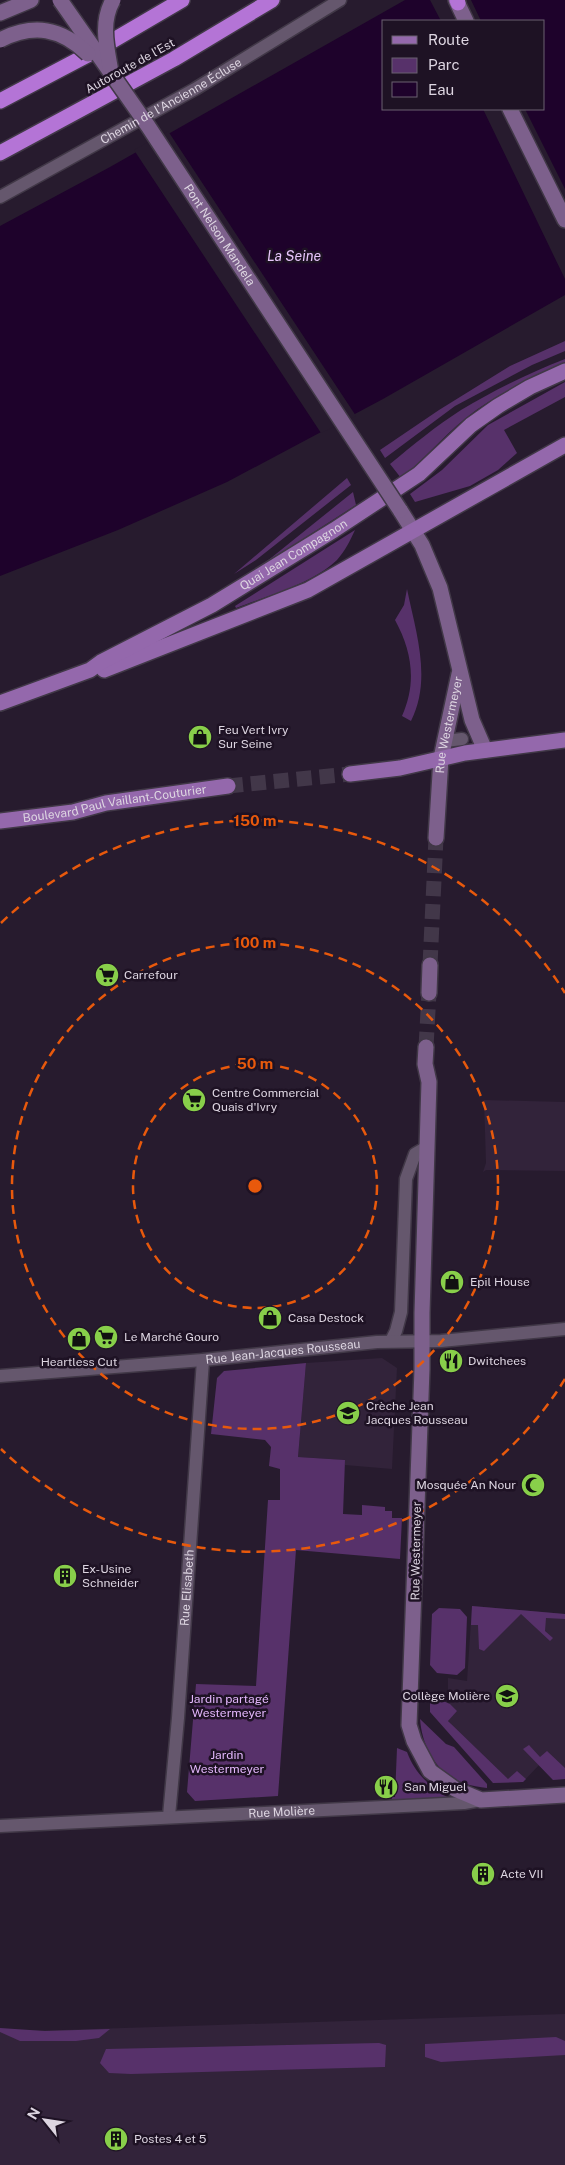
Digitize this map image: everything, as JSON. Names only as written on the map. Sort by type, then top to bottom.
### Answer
[{"type":"highway","points":[[0,101],[95,51],[182,0]]},
{"type":"highway","name":"Autoroute de l’Est","points":[[0,153],[166,63],[272,0]]},
{"type":"main road","points":[[3,8],[31,0]]},
{"type":"main road","name":"Pont Nelson Mandela","points":[[60,0],[112,78],[148,126],[400,510]]},
{"type":"main road","points":[[112,78],[105,38],[106,17],[113,0]]},
{"type":"main road","points":[[457,1],[466,20]]},
{"type":"main road","points":[[0,40],[19,32],[34,30],[62,34],[74,41],[112,78]]},
{"type":"main road","points":[[510,110],[565,220]]},
{"type":"main road","name":"Quai Jean Compagnon","points":[[0,703],[90,670],[101,662],[219,601],[334,530],[419,474],[470,425],[498,406],[530,387],[565,371]]},
{"type":"main road","points":[[90,670],[114,667],[308,590],[565,445]]},
{"type":"main road","name":"Rue Westermeyer","points":[[400,510],[422,545],[440,588],[460,670],[441,758],[436,838]]},
{"type":"main road","points":[[171,643],[184,620],[206,630]]},
{"type":"main road","points":[[460,670],[472,720],[485,750]]},
{"type":"main road","points":[[350,774],[400,768],[485,750],[565,740]]},
{"type":"main road","name":"Boulevard Paul Vaillant-Couturier","points":[[0,821],[73,812],[106,803],[228,786]]},
{"type":"main road","points":[[429,994],[430,965]]},
{"type":"main road","name":"Rue Westermeyer","points":[[426,1047],[425,1064],[429,1082],[426,1147],[427,1190],[409,1725],[421,1757],[430,1771],[455,1790],[480,1800]]},
{"type":"main road","name":"Rue Molière","points":[[480,1800],[565,1795]]},
{"type":"street","name":"Chemin de l'Ancienne Écluse","points":[[0,197],[195,89],[340,0]]},
{"type":"street","points":[[445,741],[462,739]]},
{"type":"street","points":[[391,1341],[401,1312],[406,1178],[415,1154],[426,1147]]},
{"type":"street","name":"Rue Jean-Jacques Rousseau","points":[[0,1376],[203,1360],[391,1341],[423,1341],[565,1329]]},
{"type":"street","name":"Rue Elisabeth","points":[[169,1816],[178,1718],[203,1360]]},
{"type":"street","name":"Rue Molière","points":[[0,1826],[169,1816],[464,1803],[480,1800]]},
{"type":"shaded area","points":[[484,1100],[565,1102],[565,1171],[486,1170],[483,1172],[486,1163]]},
{"type":"shaded area","name":"Crèche Jean Jacques Rousseau","points":[[382,1358],[397,1368],[392,1469],[345,1465],[345,1460],[298,1457],[306,1363]]},
{"type":"shaded area","name":"Collège Molière","points":[[472,1606],[565,1614],[565,1779],[553,1780],[539,1765],[523,1782],[493,1783],[448,1720],[450,1694],[448,1692],[448,1678],[467,1681]]},
{"type":"shaded area","points":[[565,2014],[565,2165],[0,2165],[0,2032]]},
{"type":"green space","points":[[565,341],[565,351],[532,365],[455,406],[385,458],[380,450],[439,410],[510,366]]},
{"type":"green space","points":[[565,359],[565,363],[477,409],[401,478],[390,464],[461,410],[512,382]]},
{"type":"green space","points":[[565,382],[565,397],[504,430],[517,453],[498,470],[470,486],[415,502],[410,494],[442,470],[488,425]]},
{"type":"green space","points":[[347,478],[351,485],[256,560],[234,574]]},
{"type":"green space","points":[[353,492],[356,505],[261,566]]},
{"type":"green space","points":[[355,530],[337,560],[315,576],[302,583],[236,608],[235,606]]},
{"type":"green space","points":[[407,589],[418,639],[421,672],[417,705],[411,721],[402,716],[410,691],[411,667],[405,643],[395,620],[404,605]]},
{"type":"green space","name":"Jardin Westermeyer","points":[[306,1363],[298,1457],[345,1460],[343,1514],[362,1515],[362,1505],[385,1507],[385,1511],[392,1511],[392,1518],[402,1518],[400,1559],[296,1550],[278,1796],[195,1801],[187,1792],[196,1684],[256,1686],[268,1500],[280,1500],[280,1469],[269,1466],[271,1447],[265,1440],[211,1434],[217,1378],[224,1371]]},
{"type":"green space","points":[[472,1606],[565,1614],[565,1619],[546,1618],[545,1631],[553,1638],[550,1641],[521,1614],[484,1651],[479,1649],[478,1625],[471,1625]]},
{"type":"green space","points":[[439,1608],[460,1609],[467,1617],[465,1668],[457,1675],[437,1673],[430,1665],[432,1614]]},
{"type":"green space","points":[[430,1695],[450,1704],[457,1711],[448,1721],[508,1779],[517,1771],[526,1779],[523,1782],[493,1783],[430,1712]]},
{"type":"green space","points":[[420,1719],[446,1744],[454,1747],[487,1784],[487,1788],[470,1785],[454,1779],[438,1766],[427,1749]]},
{"type":"green space","points":[[529,1745],[540,1757],[547,1751],[565,1768],[565,1779],[553,1780],[523,1749]]},
{"type":"green space","points":[[397,1748],[407,1752],[419,1774],[425,1780],[437,1791],[451,1799],[393,1801],[391,1797],[395,1797]]},
{"type":"green space","points":[[0,2028],[45,2031],[110,2029],[99,2038],[76,2041],[20,2041],[0,2032]]},
{"type":"green space","points":[[556,2037],[565,2041],[565,2055],[441,2062],[425,2057],[425,2044]]},
{"type":"green space","points":[[379,2043],[386,2045],[385,2067],[131,2074],[109,2073],[100,2063],[106,2049]]},
{"type":"water","name":"La Seine","points":[[405,0],[565,0],[565,295],[383,399],[227,482],[118,530],[0,576],[0,226],[110,167]]},
{"type":"pier","points":[[430,0],[471,0],[481,20],[440,20]]},
{"type":"pier","points":[[483,110],[526,110],[565,189],[565,279]]},
{"type":"pier","points":[[168,131],[356,416],[321,433],[134,150]]},
{"type":"tunnel","points":[[228,786],[350,774]]},
{"type":"tunnel","points":[[430,965],[436,838]]},
{"type":"tunnel","points":[[426,1047],[429,993]]},
{"type":"place","name":"Feu Vert Ivry Sur Seine","points":[[200,737]]},
{"type":"place","name":"Carrefour","points":[[107,975]]},
{"type":"place","name":"Centre Commercial Quais d'Ivry","points":[[194,1100]]},
{"type":"place","name":"Epil House","points":[[452,1282]]},
{"type":"place","name":"Casa Destock","points":[[270,1318]]},
{"type":"place","name":"Le Marché Gouro","points":[[106,1337]]},
{"type":"place","name":"Heartless Cut","points":[[79,1339]]},
{"type":"place","name":"Dwitchees","points":[[451,1361]]},
{"type":"place","name":"Crèche Jean Jacques Rousseau","points":[[348,1413]]},
{"type":"place","name":"Mosquée An Nour","points":[[533,1485]]},
{"type":"place","name":"Ex-Usine Schneider","points":[[65,1576]]},
{"type":"place","name":"Collège Molière","points":[[507,1696]]},
{"type":"place","name":"San Miguel","points":[[386,1787]]},
{"type":"place","name":"Acte VII","points":[[483,1874]]},
{"type":"place","name":"Postes 4 et 5","points":[[116,2139]]},
{"type":"park label","name":"Jardin partagé Westermeyer","points":[[229,1706]]}]
